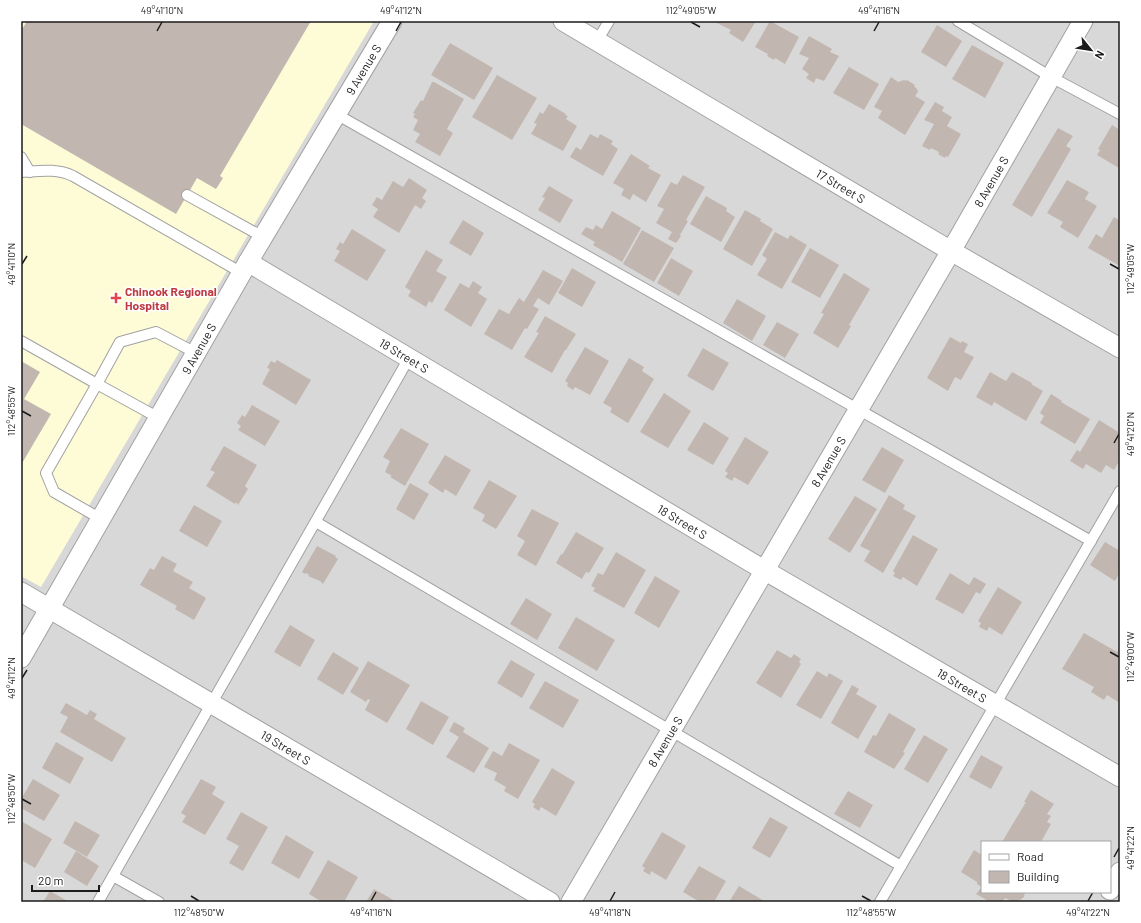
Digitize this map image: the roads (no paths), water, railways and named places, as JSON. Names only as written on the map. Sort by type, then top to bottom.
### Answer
[{"type":"street","name":"9 Avenue S","points":[[21,658],[263,237],[392,21]]},
{"type":"street","name":"17 Street S","points":[[563,21],[951,251],[1120,348]]},
{"type":"street","name":"8 Avenue S","points":[[572,902],[670,731],[951,251],[1083,21]]},
{"type":"street","name":"18 Street S","points":[[245,268],[409,358],[764,570],[1120,777]]},
{"type":"street","name":"19 Street S","points":[[21,592],[550,902]]},
{"type":"street","points":[[1111,888],[1120,872]]},
{"type":"street","points":[[1103,902],[1108,893]]},
{"type":"lane","points":[[597,41],[609,21]]},
{"type":"lane","points":[[958,21],[1051,76],[1120,114]]},
{"type":"lane","points":[[336,114],[1091,541]]},
{"type":"lane","points":[[21,157],[26,172],[44,170],[60,172],[73,176],[245,268]]},
{"type":"lane","points":[[187,195],[263,237]]},
{"type":"lane","points":[[101,519],[54,492],[46,473],[120,342],[156,332],[196,353]]},
{"type":"lane","points":[[21,341],[159,418]]},
{"type":"lane","points":[[98,902],[409,358]]},
{"type":"lane","points":[[880,902],[1120,491]]},
{"type":"lane","points":[[316,522],[901,866]]},
{"type":"lane","points":[[114,876],[159,902]]},
{"type":"place","name":"Chinook Regional Hospital","points":[[116,298]]}]
